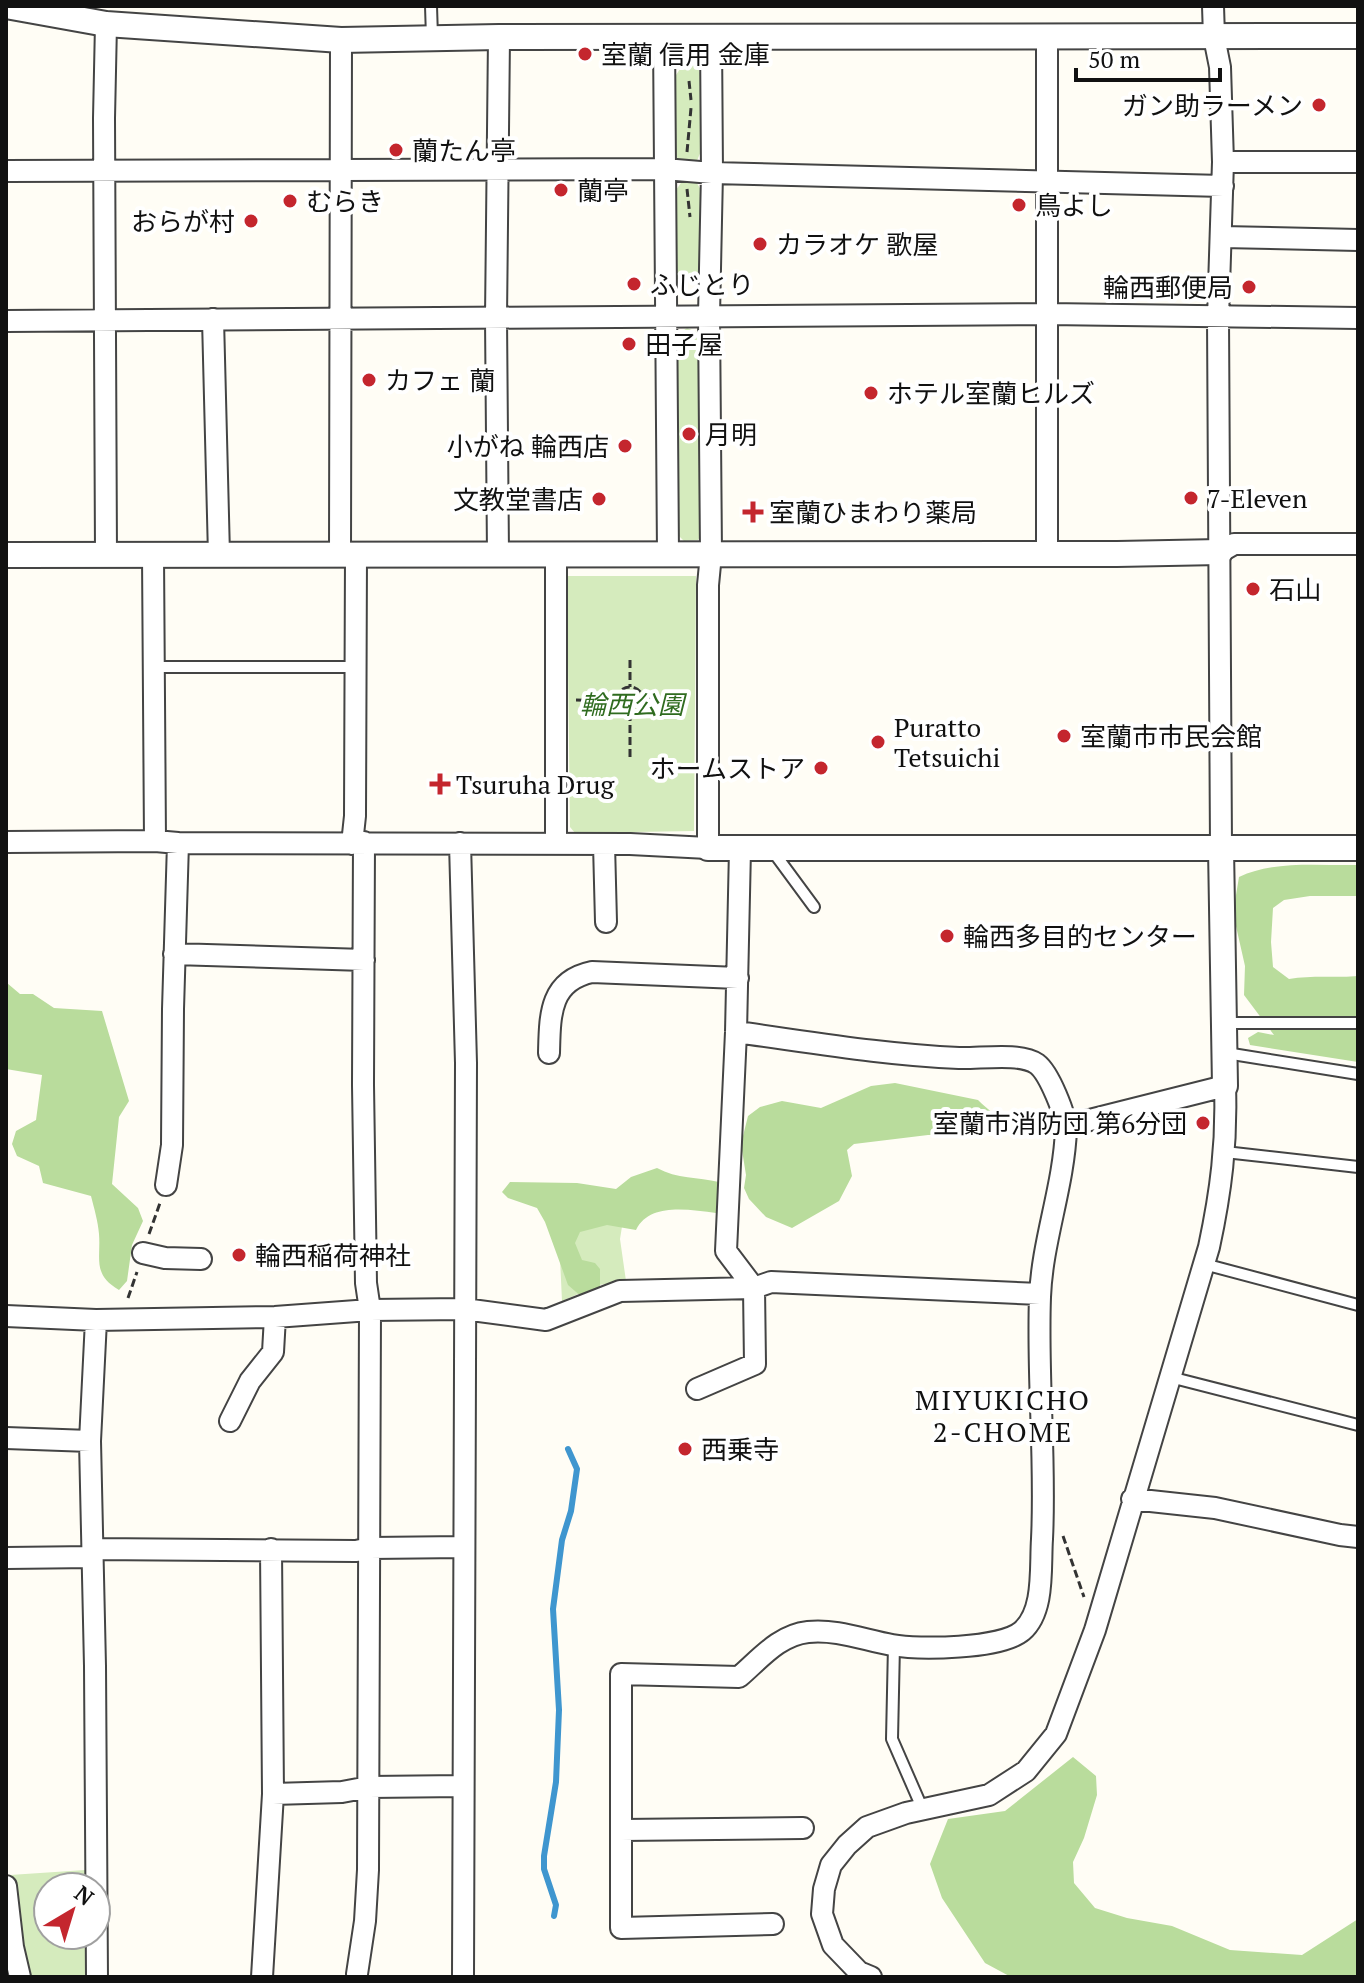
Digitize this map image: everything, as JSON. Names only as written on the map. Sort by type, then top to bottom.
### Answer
[{"type":"street","points":[[6,6],[106,24],[341,40],[432,37],[1358,36]]},
{"type":"street","points":[[871,1977],[859,1972],[833,1945],[822,1914],[824,1889],[831,1865],[867,1827],[989,1795],[1026,1771],[1056,1734],[1095,1630],[1204,1264],[1222,1185],[1225,1023],[1218,318],[1223,162],[1220,67],[1214,37],[1213,6]]},
{"type":"street","points":[[106,24],[106,555]]},
{"type":"street","points":[[498,555],[496,318],[499,37]]},
{"type":"street","points":[[708,848],[711,37]]},
{"type":"street","points":[[1047,37],[1047,554]]},
{"type":"street","points":[[664,38],[668,554]]},
{"type":"street","points":[[341,40],[339,171],[342,320],[348,555],[355,667],[355,816],[364,960],[366,1283],[370,1310],[369,1787],[365,1921],[357,1974]]},
{"type":"street","points":[[1223,162],[1358,162]]},
{"type":"street","points":[[6,171],[664,169],[712,173],[1223,186]]},
{"type":"street","points":[[1222,237],[1358,240]]},
{"type":"street","points":[[6,321],[1048,314],[1358,318]]},
{"type":"street","points":[[213,319],[219,555]]},
{"type":"street","points":[[6,555],[1047,554],[1220,552],[1234,544],[1358,544]]},
{"type":"street","points":[[153,555],[155,841]]},
{"type":"street","points":[[556,555],[556,844]]},
{"type":"street","points":[[6,842],[604,844],[740,849],[1358,848]]},
{"type":"street","points":[[166,1185],[172,1145],[178,843]]},
{"type":"street","points":[[460,843],[466,1063],[463,1977]]},
{"type":"street","points":[[604,844],[606,922]]},
{"type":"street","points":[[697,1389],[755,1364],[754,1288],[726,1251],[738,978],[740,849]]},
{"type":"street","points":[[174,954],[364,960]]},
{"type":"street","points":[[549,1053],[550,1016],[554,1002],[567,982],[577,975],[592,972],[738,978]]},
{"type":"street","points":[[736,1032],[897,1053],[959,1058],[1017,1057],[1037,1064],[1052,1085],[1066,1126],[1040,1294],[1044,1485],[1039,1582],[1032,1621],[1020,1634],[1002,1642],[972,1646],[894,1645],[853,1634],[808,1632],[780,1640],[739,1677],[621,1674],[621,1928],[773,1924]]},
{"type":"street","points":[[1066,1126],[1225,1086]]},
{"type":"street","points":[[143,1253],[165,1258],[201,1259]]},
{"type":"street","points":[[6,1316],[96,1320],[464,1309],[546,1320],[620,1291],[754,1288],[771,1282],[1040,1294]]},
{"type":"street","points":[[230,1421],[250,1381],[273,1352],[275,1317]]},
{"type":"street","points":[[96,1320],[90,1441],[97,1977]]},
{"type":"street","points":[[6,1438],[90,1441]]},
{"type":"street","points":[[1132,1499],[1215,1508],[1358,1537]]},
{"type":"street","points":[[6,1558],[93,1553],[464,1547]]},
{"type":"street","points":[[262,1977],[273,1794],[271,1549]]},
{"type":"street","points":[[273,1794],[342,1792],[369,1787],[463,1786]]},
{"type":"street","points":[[622,1830],[803,1828]]},
{"type":"street","points":[[6,1886],[20,1977]]},
{"type":"lane","points":[[431,6],[432,37]]},
{"type":"lane","points":[[154,667],[355,667]]},
{"type":"lane","points":[[771,849],[814,907]]},
{"type":"lane","points":[[1225,1023],[1358,1023]]},
{"type":"lane","points":[[1224,1052],[1358,1074]]},
{"type":"lane","points":[[1225,1152],[1358,1167]]},
{"type":"lane","points":[[1204,1264],[1358,1305]]},
{"type":"lane","points":[[1170,1377],[1358,1425]]},
{"type":"lane","points":[[894,1645],[892,1739],[923,1810]]},
{"type":"path","points":[[676,81],[701,81]]},
{"type":"path","points":[[687,155],[691,104],[689,81]]},
{"type":"path","points":[[630,660],[630,687]]},
{"type":"path","points":[[630,687],[641,692],[643,699],[641,708],[630,713],[622,710],[617,701],[620,691],[630,687]]},
{"type":"path","points":[[568,699],[617,701]]},
{"type":"path","points":[[643,699],[695,699]]},
{"type":"path","points":[[630,713],[630,757]]},
{"type":"path","points":[[1058,1524],[1095,1630]]},
{"type":"green space","points":[[690,64],[698,68],[701,76],[701,151],[696,163],[684,164],[678,160],[675,151],[676,75],[682,66]]},
{"type":"green space","points":[[683,180],[695,180],[701,190],[702,280],[676,279],[676,190]]},
{"type":"green space","points":[[687,328],[699,333],[701,535],[698,540],[684,541],[677,534],[676,342],[680,333]]},
{"type":"green space","name":"輪西公園","points":[[567,576],[696,576],[694,831],[575,833],[570,827]]},
{"type":"green space","points":[[1358,865],[1358,896],[1310,896],[1284,900],[1273,908],[1271,942],[1273,967],[1289,979],[1358,976],[1358,1062],[1250,1045],[1248,1038],[1258,1032],[1274,1035],[1244,995],[1245,966],[1233,913],[1239,877],[1282,866]]},
{"type":"green space","points":[[6,978],[7,983],[20,994],[33,994],[54,1008],[102,1011],[129,1101],[119,1117],[112,1184],[138,1208],[143,1221],[132,1245],[127,1281],[119,1290],[101,1272],[98,1229],[91,1196],[43,1183],[39,1166],[17,1156],[12,1144],[16,1131],[36,1120],[42,1075],[6,1069]]},
{"type":"green space","points":[[895,1083],[978,1100],[1008,1130],[854,1144],[847,1150],[852,1176],[839,1201],[792,1228],[766,1217],[749,1199],[744,1188],[746,1175],[741,1144],[748,1116],[760,1107],[782,1101],[821,1108],[871,1086]]},
{"type":"green space","points":[[657,1168],[680,1176],[719,1182],[716,1213],[671,1210],[651,1215],[636,1230],[607,1225],[580,1232],[575,1243],[582,1260],[595,1263],[600,1269],[600,1290],[583,1298],[568,1285],[537,1208],[508,1198],[502,1192],[510,1182],[577,1183],[616,1189],[631,1177]]},
{"type":"green space","points":[[625,1208],[620,1239],[626,1281],[599,1285],[562,1301],[558,1215]]},
{"type":"green space","points":[[1073,1757],[1096,1776],[1097,1795],[1073,1862],[1074,1883],[1095,1908],[1127,1918],[1172,1926],[1230,1950],[1302,1955],[1358,1919],[1358,1977],[1011,1977],[985,1963],[942,1898],[930,1864],[948,1819],[1005,1811]]},
{"type":"green space","points":[[32,1874],[32,1951],[86,1951],[86,1977],[27,1977],[12,1905],[10,1875]]},
{"type":"waterway","points":[[554,1916],[556,1905],[544,1869],[544,1856],[556,1782],[559,1710],[553,1609],[562,1540],[571,1511],[577,1469],[568,1449]]},
{"type":"place","name":"室蘭 信用 金庫","points":[[585,54]]},
{"type":"place","name":"ガン助ラーメン","points":[[1319,105]]},
{"type":"place","name":"蘭たん亭","points":[[396,150]]},
{"type":"place","name":"蘭亭","points":[[561,190]]},
{"type":"place","name":"むらき","points":[[290,201]]},
{"type":"place","name":"鳥よし","points":[[1019,205]]},
{"type":"place","name":"おらが村","points":[[251,221]]},
{"type":"place","name":"カラオケ 歌屋","points":[[760,244]]},
{"type":"place","name":"ふじとり","points":[[634,284]]},
{"type":"place","name":"輪西郵便局","points":[[1249,287]]},
{"type":"place","name":"田子屋","points":[[629,344]]},
{"type":"place","name":"カフェ 蘭","points":[[369,380]]},
{"type":"place","name":"ホテル室蘭ヒルズ","points":[[871,393]]},
{"type":"place","name":"月明","points":[[689,434]]},
{"type":"place","name":"小がね 輪西店","points":[[625,446]]},
{"type":"place","name":"7-Eleven","points":[[1191,498]]},
{"type":"place","name":"文教堂書店","points":[[599,499]]},
{"type":"place","name":"室蘭ひまわり薬局","points":[[753,512]]},
{"type":"place","name":"石山","points":[[1253,589]]},
{"type":"place","name":"室蘭市市民会館","points":[[1064,736]]},
{"type":"place","name":"Puratto Tetsuichi","points":[[878,742]]},
{"type":"place","name":"ホームストア","points":[[821,768]]},
{"type":"place","name":"Tsuruha Drug","points":[[440,784]]},
{"type":"place","name":"輪西多目的センター","points":[[947,936]]},
{"type":"place","name":"室蘭市消防団 第6分団","points":[[1203,1123]]},
{"type":"place","name":"輪西稲荷神社","points":[[239,1255]]},
{"type":"place","name":"西乗寺","points":[[685,1449]]},
{"type":"district","name":"MIYUKICHO 2-CHOME","points":[[1003,1415]]}]
